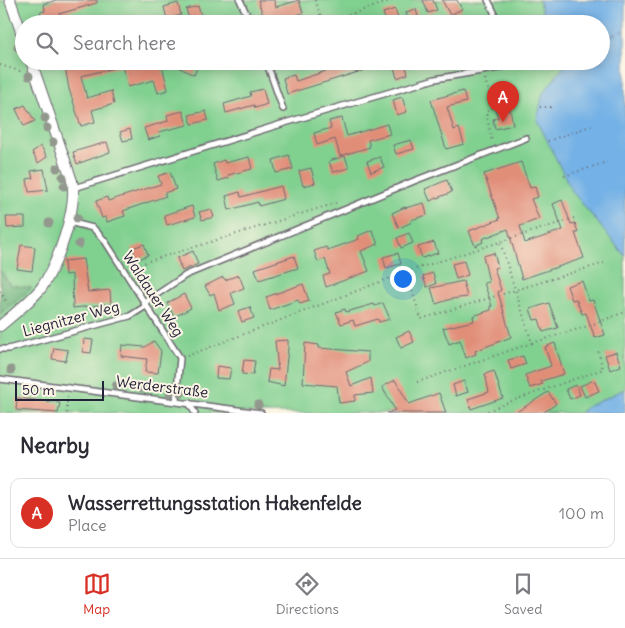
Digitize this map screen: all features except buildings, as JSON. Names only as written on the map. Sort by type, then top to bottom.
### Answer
[{"type":"street","points":[[10,0],[15,15]]},
{"type":"street","points":[[0,326],[41,288],[50,273],[70,222],[74,188],[34,70]]},
{"type":"lane","points":[[240,0],[247,15]]},
{"type":"lane","points":[[488,0],[494,15]]},
{"type":"lane","points":[[269,70],[283,108]]},
{"type":"lane","points":[[74,188],[435,79],[482,70]]},
{"type":"lane","name":"Liegnitzer Weg","points":[[0,349],[8,349],[130,316],[186,275],[414,180],[526,138]]},
{"type":"lane","name":"Waldauer Weg","points":[[70,222],[93,228],[105,241],[180,358],[176,401]]},
{"type":"lane","name":"Werderstraße","points":[[0,379],[261,413]]},
{"type":"lane","points":[[188,403],[195,413]]},
{"type":"path","points":[[315,0],[319,15]]},
{"type":"path","points":[[346,15],[394,0]]},
{"type":"path","points":[[0,65],[15,70]]},
{"type":"path","points":[[16,70],[25,73],[28,70]]},
{"type":"path","points":[[482,70],[492,107],[486,111],[493,150]]},
{"type":"path","points":[[540,107],[555,106]]},
{"type":"path","points":[[548,140],[593,125]]},
{"type":"path","points":[[564,176],[607,162]]},
{"type":"path","points":[[123,270],[342,201]]},
{"type":"path","points":[[180,358],[406,272],[578,217]]},
{"type":"path","points":[[500,242],[532,343]]},
{"type":"path","points":[[406,272],[421,319],[604,263]]},
{"type":"path","points":[[0,291],[14,313]]},
{"type":"path","points":[[417,382],[625,312]]},
{"type":"path","points":[[483,413],[603,369],[598,351]]},
{"type":"path","points":[[67,413],[68,389]]},
{"type":"green space","points":[[0,0],[539,0],[543,15],[15,15],[15,70],[561,70],[543,93],[572,191],[625,256],[625,389],[587,407],[580,413],[0,413],[0,314],[31,288],[10,285],[0,270]]},
{"type":"green space","points":[[0,270],[10,285],[32,288],[0,314]]},
{"type":"water","points":[[539,0],[625,0],[625,256],[572,191],[537,120],[543,93],[561,70],[610,70],[610,15],[543,15]]},
{"type":"water","points":[[625,389],[625,413],[580,413],[587,407]]},
{"type":"ferry route","points":[[610,36],[625,30]]},
{"type":"place","name":"Wasserrettungsstation Hakenfelde","points":[[503,122]]}]
